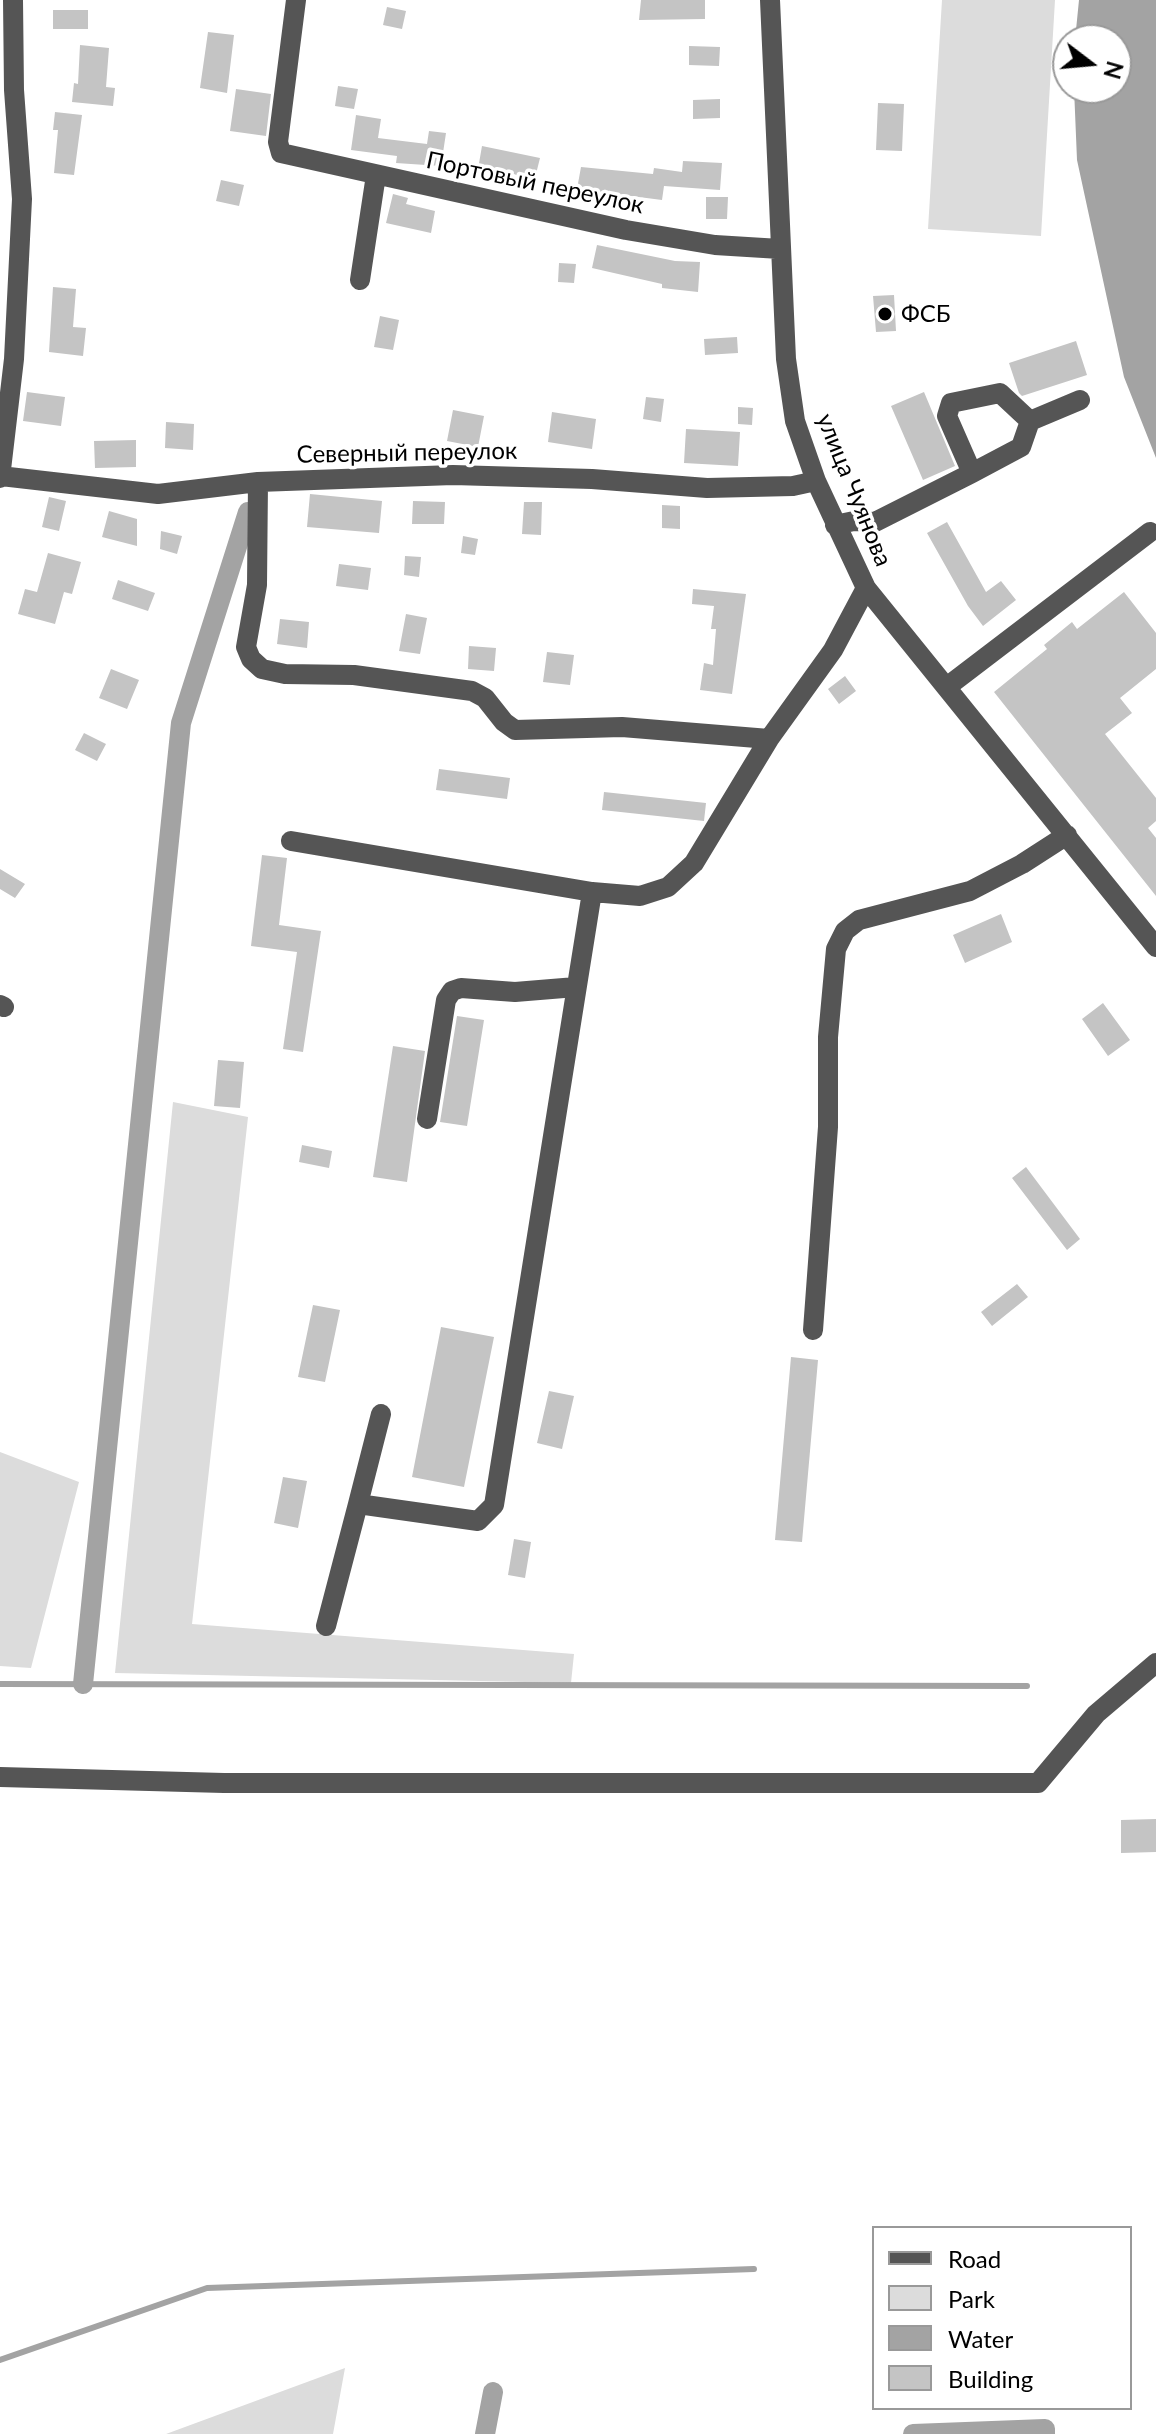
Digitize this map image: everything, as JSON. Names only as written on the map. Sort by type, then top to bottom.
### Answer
[{"type":"street","points":[[0,477],[14,359],[22,199],[9,151],[14,90],[13,0]]},
{"type":"street","name":"Портовый переулок","points":[[296,0],[278,142],[281,153],[626,230],[715,245],[780,249]]},
{"type":"street","name":"улица Чуянова","points":[[770,0],[786,359],[795,421],[816,481],[866,588],[1156,947]]},
{"type":"street","points":[[360,280],[376,175]]},
{"type":"street","points":[[972,473],[947,416],[951,403],[1000,393],[1030,421]]},
{"type":"street","points":[[835,525],[854,521],[875,522],[972,473],[1021,447],[1030,421],[1080,400]]},
{"type":"street","name":"Северный переулок","points":[[0,477],[158,494],[258,482],[453,475],[592,479],[707,488],[793,486],[816,481]]},
{"type":"street","points":[[258,482],[257,585],[246,647],[251,659],[262,669],[285,674],[354,675],[472,691],[485,698],[504,722],[515,730],[529,732],[622,727],[769,739]]},
{"type":"street","points":[[948,686],[1150,532]]},
{"type":"street","points":[[291,841],[592,892],[640,896],[668,887],[694,863],[769,739],[833,650],[866,588]]},
{"type":"street","points":[[813,1330],[828,1127],[828,1037],[836,949],[845,931],[859,920],[970,891],[1022,864],[1067,835]]},
{"type":"street","points":[[358,1504],[478,1521],[494,1505],[592,892]]},
{"type":"street","points":[[427,1119],[446,1000],[452,991],[461,988],[515,992],[576,987]]},
{"type":"street","points":[[326,1626],[381,1414]]},
{"type":"street","points":[[0,1777],[224,1783],[1038,1783],[1096,1714],[1156,1663]]},
{"type":"green space","points":[[942,0],[1055,0],[1041,236],[928,229]]},
{"type":"green space","points":[[173,1102],[248,1117],[192,1624],[574,1654],[571,1683],[115,1673]]},
{"type":"green space","points":[[0,1452],[79,1482],[31,1668],[0,1666]]},
{"type":"green space","points":[[345,2368],[333,2434],[166,2434]]},
{"type":"water","points":[[1079,0],[1156,0],[1156,458],[1124,377],[1077,160],[1075,104],[1132,104],[1132,24],[1077,24]]},
{"type":"building","points":[[641,0],[705,0],[705,19],[639,20]]},
{"type":"building","points":[[387,7],[406,11],[402,29],[383,25]]},
{"type":"building","points":[[53,10],[88,10],[88,29],[53,29]]},
{"type":"building","points":[[208,32],[234,35],[227,93],[200,88]]},
{"type":"building","points":[[80,45],[109,48],[106,87],[115,88],[113,106],[72,102],[74,83],[78,84]]},
{"type":"building","points":[[689,46],[720,47],[719,66],[689,65]]},
{"type":"building","points":[[338,86],[358,89],[354,109],[335,106]]},
{"type":"building","points":[[236,89],[271,94],[266,136],[230,131]]},
{"type":"building","points":[[720,99],[720,118],[693,119],[693,100]]},
{"type":"building","points":[[878,103],[904,104],[902,151],[876,150]]},
{"type":"building","points":[[55,112],[82,115],[74,175],[54,173],[58,130],[53,130]]},
{"type":"building","points":[[356,115],[381,119],[378,138],[427,144],[429,131],[446,133],[441,166],[396,163],[397,156],[351,150]]},
{"type":"building","points":[[482,146],[540,158],[534,182],[514,174],[478,169]]},
{"type":"building","points":[[683,161],[722,163],[720,190],[664,186],[662,200],[577,189],[581,167],[653,174],[654,168],[682,172]]},
{"type":"building","points":[[221,180],[244,185],[239,206],[216,201]]},
{"type":"building","points":[[393,194],[408,198],[406,204],[435,211],[431,233],[386,223]]},
{"type":"building","points":[[706,197],[728,197],[727,219],[706,219]]},
{"type":"building","points":[[597,245],[675,261],[700,262],[698,292],[662,288],[662,284],[592,268]]},
{"type":"building","points":[[559,263],[576,264],[574,283],[558,282]]},
{"type":"building","points":[[53,287],[76,289],[73,327],[86,328],[83,356],[49,352]]},
{"type":"building","name":"ФСБ","points":[[894,295],[896,331],[876,332],[873,296]]},
{"type":"building","points":[[380,316],[399,320],[393,350],[374,347]]},
{"type":"building","points":[[737,337],[738,353],[705,355],[704,339]]},
{"type":"building","points":[[1076,341],[1087,375],[1022,396],[1019,393],[1009,363]]},
{"type":"building","points":[[27,392],[65,397],[61,426],[23,421]]},
{"type":"building","points":[[924,392],[955,466],[923,480],[891,406]]},
{"type":"building","points":[[646,397],[664,399],[661,422],[643,419]]},
{"type":"building","points":[[738,407],[753,408],[752,425],[738,424]]},
{"type":"building","points":[[453,410],[484,416],[478,447],[447,441]]},
{"type":"building","points":[[552,412],[596,419],[592,449],[548,442]]},
{"type":"building","points":[[166,422],[194,424],[193,450],[165,448]]},
{"type":"building","points":[[686,429],[740,432],[738,466],[684,463]]},
{"type":"building","points":[[136,440],[136,467],[95,468],[94,441]]},
{"type":"building","points":[[310,494],[382,501],[379,533],[307,527]]},
{"type":"building","points":[[49,497],[66,501],[59,531],[42,527]]},
{"type":"building","points":[[413,501],[445,502],[444,524],[412,524]]},
{"type":"building","points":[[524,502],[542,502],[541,535],[522,534]]},
{"type":"building","points":[[662,505],[680,506],[680,529],[662,528]]},
{"type":"building","points":[[109,511],[137,519],[137,546],[102,537]]},
{"type":"building","points":[[947,522],[986,592],[1001,581],[1016,600],[983,626],[968,606],[927,533]]},
{"type":"building","points":[[161,531],[182,536],[177,554],[160,549]]},
{"type":"building","points":[[463,536],[478,539],[475,555],[461,553]]},
{"type":"building","points":[[48,553],[81,562],[72,594],[64,592],[55,624],[18,614],[25,589],[37,592]]},
{"type":"building","points":[[405,556],[421,557],[419,577],[404,575]]},
{"type":"building","points":[[339,564],[371,568],[368,590],[336,586]]},
{"type":"building","points":[[118,580],[155,593],[148,611],[112,599]]},
{"type":"building","points":[[693,589],[746,594],[732,694],[700,690],[704,663],[713,665],[716,629],[711,629],[714,606],[692,604]]},
{"type":"building","points":[[1124,592],[1156,633],[1156,669],[1120,698],[1132,713],[1105,734],[1156,798],[1156,821],[1148,828],[1156,838],[1156,896],[994,692],[1047,649],[1044,645],[1072,622],[1077,629]]},
{"type":"building","points":[[406,614],[427,618],[420,654],[399,651]]},
{"type":"building","points":[[280,619],[309,622],[307,648],[277,644]]},
{"type":"building","points":[[469,646],[496,648],[494,671],[468,669]]},
{"type":"building","points":[[547,652],[574,655],[570,685],[543,682]]},
{"type":"building","points":[[111,669],[139,680],[127,709],[99,698]]},
{"type":"building","points":[[845,676],[856,691],[839,704],[828,689]]},
{"type":"building","points":[[84,733],[106,744],[97,761],[75,750]]},
{"type":"building","points":[[439,769],[510,778],[507,799],[436,790]]},
{"type":"building","points":[[604,792],[706,803],[704,821],[602,810]]},
{"type":"building","points":[[262,855],[287,858],[279,925],[321,931],[303,1052],[283,1049],[297,952],[251,946]]},
{"type":"building","points":[[0,869],[25,884],[15,898],[0,889]]},
{"type":"building","points":[[1001,914],[1012,942],[965,963],[953,935]]},
{"type":"building","points":[[1103,1003],[1130,1040],[1108,1056],[1082,1019]]},
{"type":"building","points":[[457,1016],[484,1020],[467,1126],[440,1122]]},
{"type":"building","points":[[393,1046],[425,1051],[407,1182],[373,1177]]},
{"type":"building","points":[[218,1060],[244,1062],[240,1108],[214,1106]]},
{"type":"building","points":[[302,1145],[332,1151],[329,1168],[299,1162]]},
{"type":"building","points":[[1026,1167],[1080,1239],[1067,1250],[1012,1178]]},
{"type":"building","points":[[1017,1284],[1028,1297],[992,1326],[981,1312]]},
{"type":"building","points":[[313,1305],[340,1310],[325,1382],[298,1377]]},
{"type":"building","points":[[441,1327],[494,1337],[464,1487],[412,1477]]},
{"type":"building","points":[[791,1357],[818,1360],[802,1542],[775,1540]]},
{"type":"building","points":[[549,1391],[574,1396],[562,1449],[537,1443]]},
{"type":"building","points":[[283,1477],[307,1481],[298,1528],[274,1523]]},
{"type":"building","points":[[514,1539],[531,1542],[525,1578],[508,1575]]},
{"type":"building","points":[[1156,1819],[1156,1852],[1121,1853],[1121,1820]]},
{"type":"waterway","points":[[83,1684],[181,723],[248,512]]},
{"type":"waterway","points":[[0,1684],[1027,1686]]},
{"type":"waterway","points":[[0,2360],[207,2288],[754,2269]]},
{"type":"waterway","points":[[485,2434],[493,2392]]},
{"type":"waterway","points":[[913,2434],[1045,2429],[1045,2434]]},
{"type":"place","name":"ФСБ","points":[[885,314]]}]
